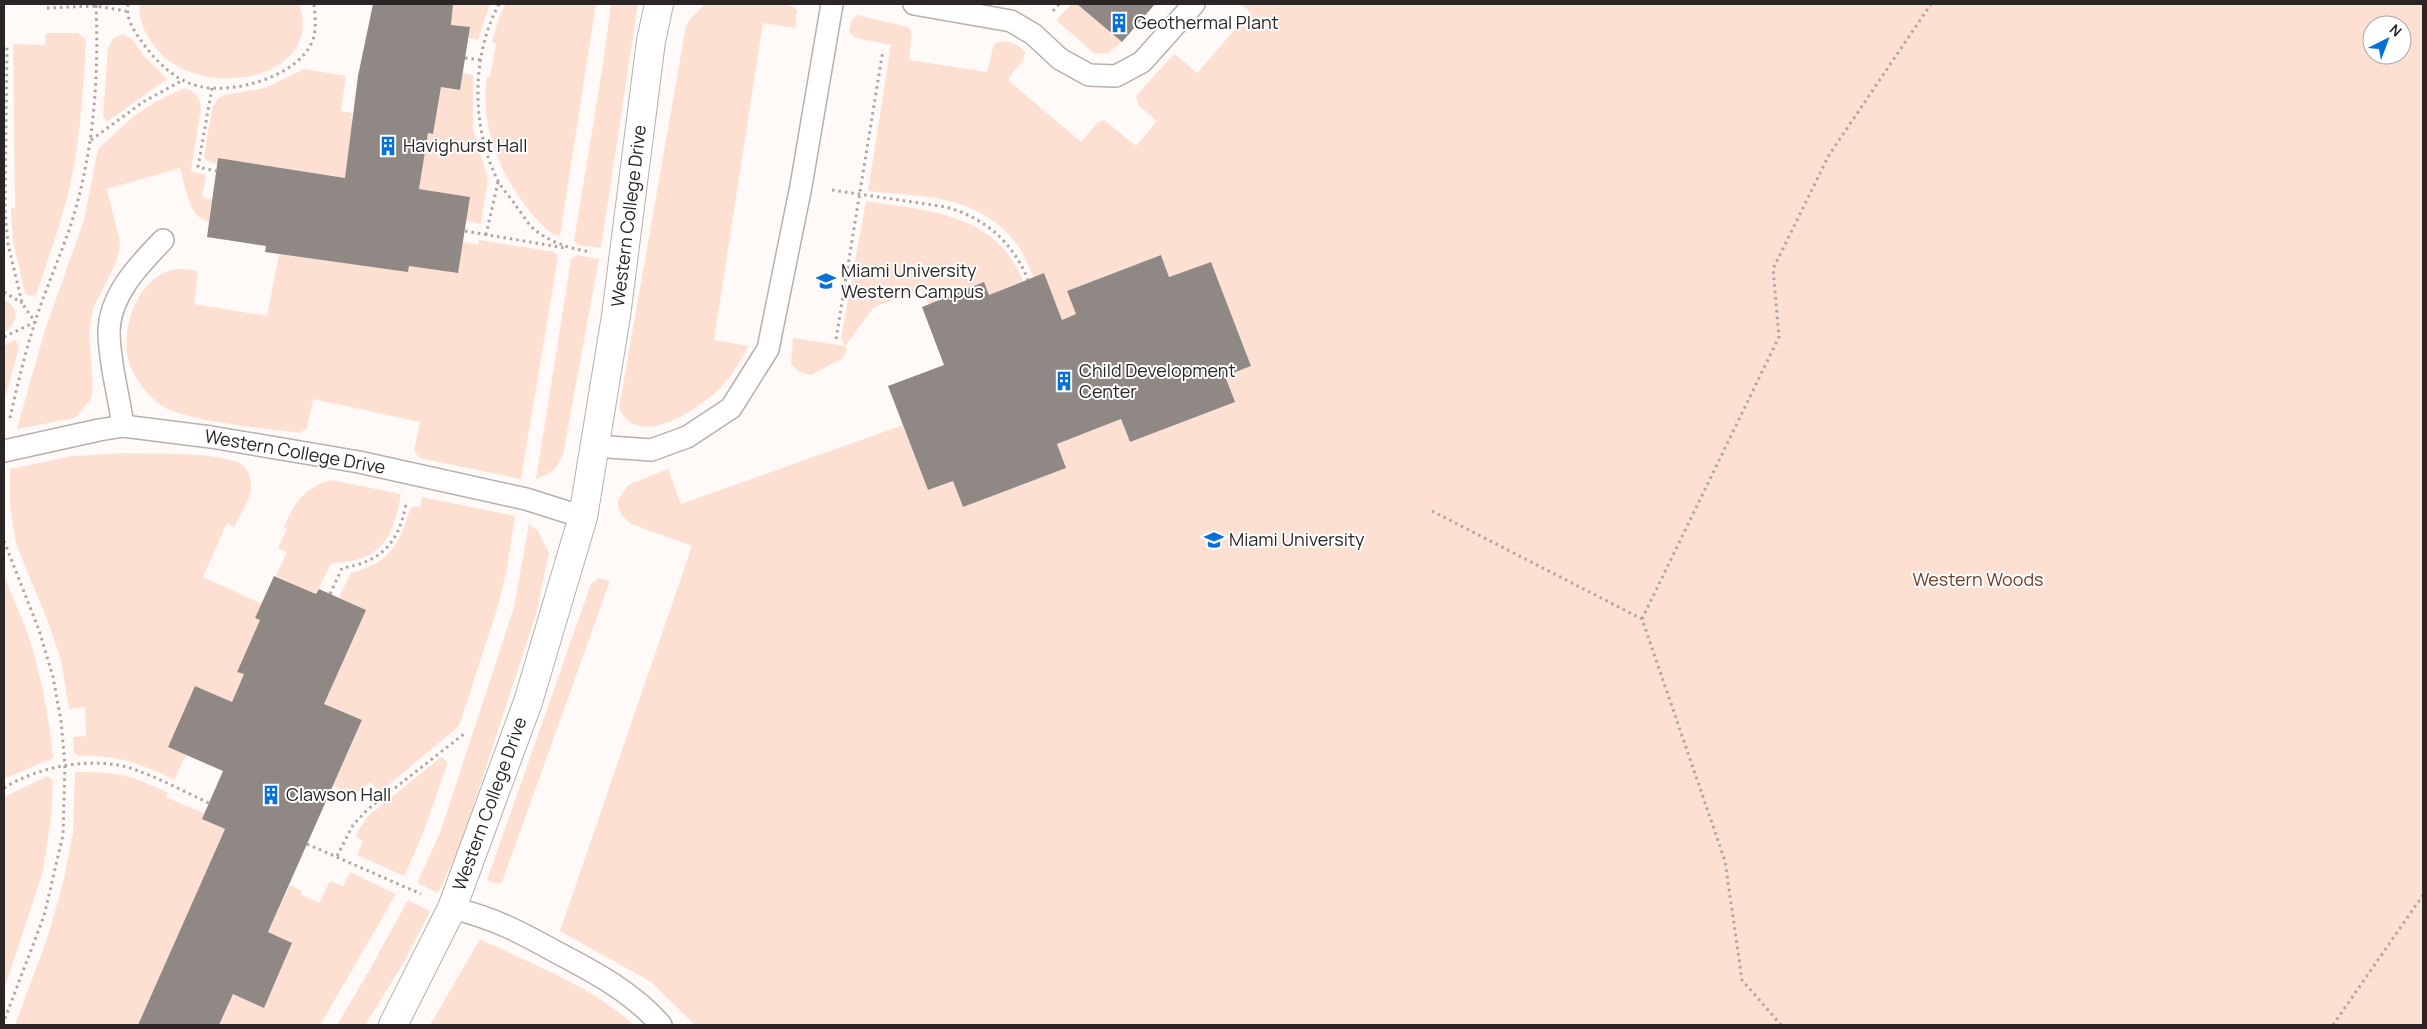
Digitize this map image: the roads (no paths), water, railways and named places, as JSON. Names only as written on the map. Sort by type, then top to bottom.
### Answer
[{"type":"street","name":"Western College Drive","points":[[393,1025],[452,908],[528,702],[583,517],[624,258],[651,41],[659,4]]},
{"type":"lane","points":[[595,446],[651,450],[688,437],[731,408],[768,349],[801,186],[832,4]]},
{"type":"lane","points":[[914,4],[1011,21],[1033,34],[1060,59],[1089,75],[1116,76],[1142,62],[1194,4]]},
{"type":"lane","points":[[123,426],[112,367],[109,329],[118,296],[140,263],[163,240]]},
{"type":"lane","name":"Western College Drive","points":[[4,451],[123,426],[211,437],[359,462],[526,499],[583,517]]},
{"type":"lane","points":[[452,908],[484,915],[609,980],[645,1007],[661,1025]]},
{"type":"place","name":"Geothermal Plant","points":[[1119,23]]},
{"type":"place","name":"Havighurst Hall","points":[[388,146]]},
{"type":"place","name":"Miami University Western Campus","points":[[826,281]]},
{"type":"place","name":"Child Development Center","points":[[1064,381]]},
{"type":"place","name":"Miami University","points":[[1214,540]]},
{"type":"place","name":"Clawson Hall","points":[[271,795]]},
{"type":"park label","name":"Western Woods","points":[[1978,580]]}]
